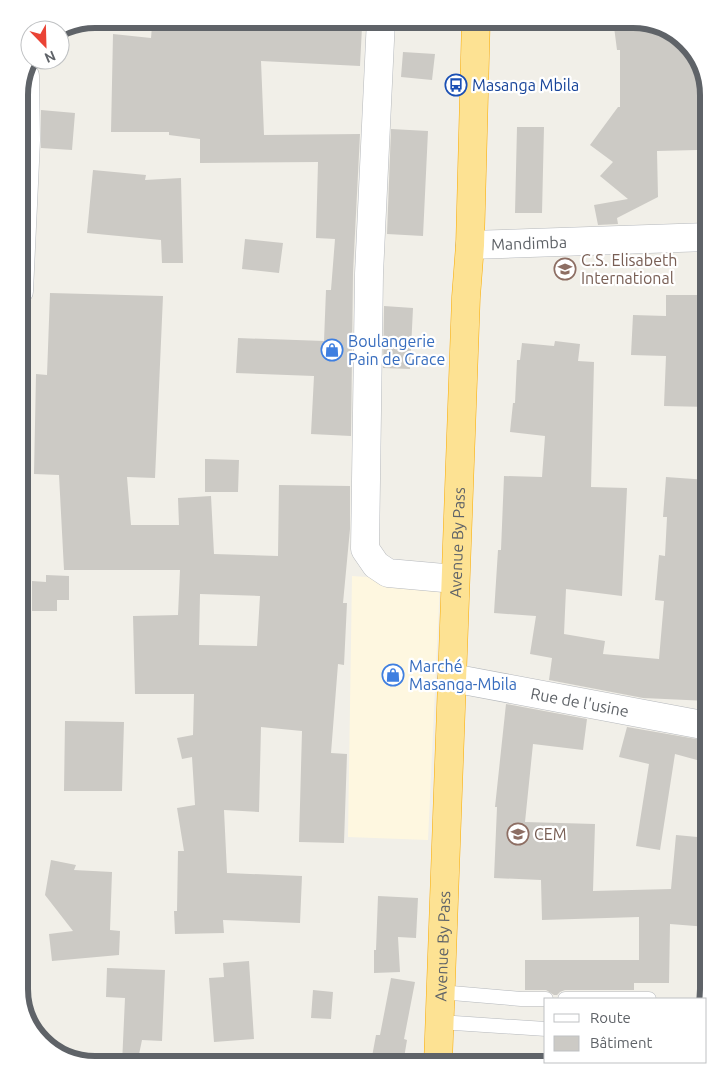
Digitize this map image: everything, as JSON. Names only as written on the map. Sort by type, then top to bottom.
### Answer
[{"type":"highway","name":"Avenue By Pass","points":[[438,1056],[466,297],[470,245],[476,28]]},
{"type":"street","points":[[381,28],[369,274],[365,549],[376,565],[388,573],[455,579]]},
{"type":"street","name":"Mandimba","points":[[470,245],[700,237]]},
{"type":"street","name":"Rue de l'usine","points":[[452,678],[700,724]]},
{"type":"lane","points":[[440,992],[521,999],[544,999]]},
{"type":"lane","points":[[439,1022],[544,1029]]},
{"type":"shaded area","name":"Marché Masanga-Mbila","points":[[352,576],[440,582],[428,840],[348,837]]},
{"type":"building","points":[[152,28],[362,28],[360,66],[261,61],[264,135],[360,134],[353,273],[351,436],[311,434],[314,376],[236,373],[238,338],[324,341],[326,290],[331,290],[335,239],[316,238],[318,162],[200,163],[200,139],[169,135],[169,132],[111,132],[113,34],[151,38]]},
{"type":"building","points":[[614,28],[637,28],[654,31],[666,37],[686,54],[694,69],[699,86],[699,90],[697,90],[697,150],[657,151],[658,197],[617,218],[618,224],[598,225],[594,205],[628,199],[600,176],[613,162],[590,145],[618,107],[620,107],[620,50],[617,50]]},
{"type":"building","points":[[403,52],[435,54],[432,80],[401,77]]},
{"type":"building","points":[[41,110],[75,113],[72,150],[41,148]]},
{"type":"building","points":[[517,127],[544,127],[542,213],[515,213]]},
{"type":"building","points":[[391,129],[428,131],[423,236],[387,234]]},
{"type":"building","points":[[93,170],[146,175],[145,180],[181,178],[183,263],[162,263],[161,240],[87,233]]},
{"type":"building","points":[[245,239],[283,243],[279,273],[242,269]]},
{"type":"building","points":[[50,293],[163,296],[155,478],[127,477],[131,525],[179,525],[178,498],[211,496],[214,554],[278,556],[279,485],[350,486],[350,529],[343,603],[347,603],[344,665],[338,664],[331,753],[347,754],[344,843],[299,842],[302,731],[261,727],[259,812],[224,810],[227,873],[302,876],[300,923],[223,920],[224,933],[175,934],[174,911],[177,911],[178,851],[184,851],[177,808],[195,805],[192,757],[182,759],[177,738],[193,735],[194,694],[135,694],[133,616],[178,615],[180,570],[64,570],[59,475],[34,474],[36,374],[47,375]],"holes":[[[200,594],[260,596],[257,646],[199,645]]]},
{"type":"building","points":[[666,295],[700,295],[700,407],[664,406],[666,356],[631,355],[633,315],[666,316]]},
{"type":"building","points":[[384,306],[413,308],[410,369],[383,368]]},
{"type":"building","points":[[555,341],[580,344],[578,361],[594,362],[591,487],[627,488],[622,596],[566,589],[564,634],[605,641],[603,654],[659,659],[664,601],[655,600],[659,555],[665,556],[667,517],[663,517],[666,477],[700,479],[700,701],[643,698],[549,680],[552,658],[530,654],[536,616],[494,613],[498,550],[501,550],[504,476],[542,477],[545,436],[510,432],[513,403],[515,403],[517,360],[520,360],[522,343],[554,346]]},
{"type":"building","points":[[205,459],[239,460],[238,492],[205,492]]},
{"type":"building","points":[[46,575],[69,576],[69,600],[57,600],[57,611],[32,611],[32,581],[46,582]]},
{"type":"building","points":[[506,704],[587,719],[583,750],[533,744],[525,822],[595,824],[593,891],[671,889],[676,835],[700,837],[700,926],[670,924],[669,983],[634,983],[634,990],[565,990],[557,995],[546,990],[525,990],[525,960],[639,960],[639,917],[542,920],[541,880],[494,878],[497,807],[495,807]]},
{"type":"building","points":[[65,721],[124,722],[122,791],[64,791]]},
{"type":"building","points":[[627,727],[700,740],[700,761],[675,754],[660,850],[636,846],[649,764],[619,757]]},
{"type":"building","points":[[51,860],[76,865],[74,870],[112,872],[110,930],[120,931],[119,955],[52,961],[49,934],[73,931],[45,895]]},
{"type":"building","points":[[378,896],[418,898],[416,938],[398,937],[400,972],[374,973]]},
{"type":"building","points":[[249,961],[254,1039],[214,1042],[209,978],[224,977],[223,963]]},
{"type":"building","points":[[107,968],[165,970],[162,1041],[142,1040],[139,1055],[122,1055],[125,998],[106,997]]},
{"type":"building","points":[[391,978],[415,982],[404,1039],[407,1040],[404,1056],[372,1056],[376,1035],[380,1035]]},
{"type":"building","points":[[313,990],[333,992],[331,1019],[311,1018]]},
{"type":"place","name":"Masanga Mbila","points":[[456,85]]},
{"type":"place","name":"C.S. Elisabeth International","points":[[565,269]]},
{"type":"place","name":"Boulangerie Pain de Grace","points":[[332,350]]},
{"type":"place","name":"Marché Masanga-Mbila","points":[[393,675]]},
{"type":"place","name":"CEM","points":[[518,834]]}]
